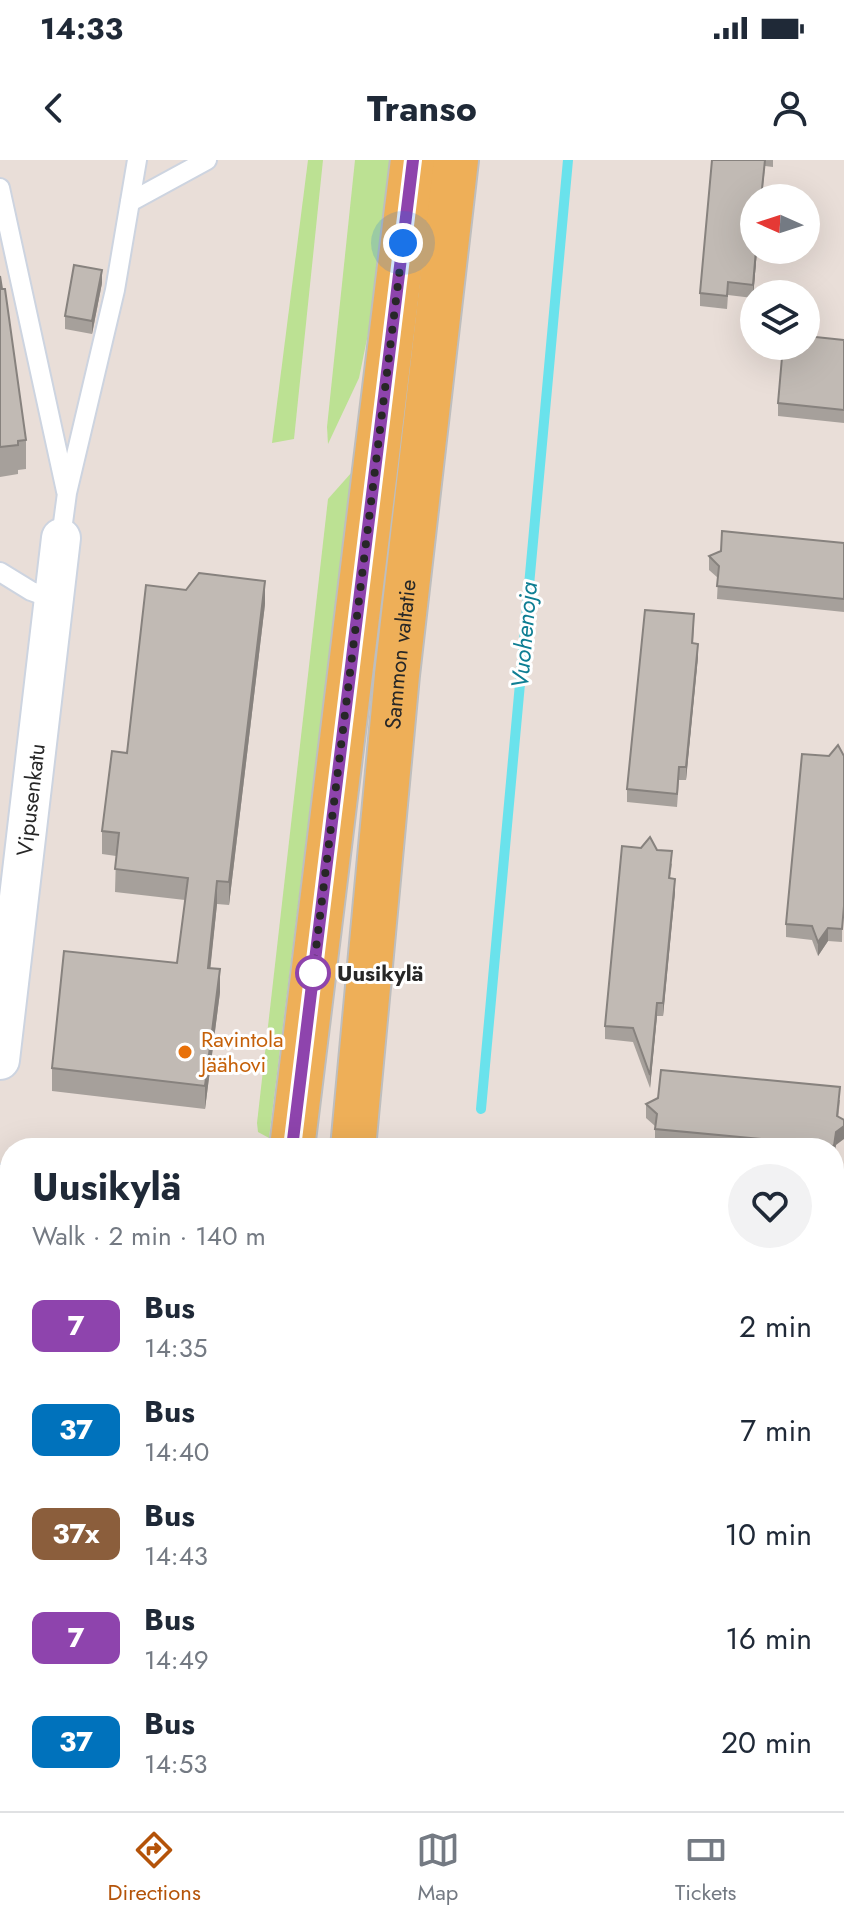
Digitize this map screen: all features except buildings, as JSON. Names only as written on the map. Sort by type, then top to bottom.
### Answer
[{"type":"main road","points":[[293,1138],[413,160]]},
{"type":"main road","name":"Sammon valtatie","points":[[354,1138],[397,675],[456,160]]},
{"type":"street","name":"Vipusenkatu","points":[[0,1060],[61,538]]},
{"type":"lane","points":[[61,538],[67,493],[115,290],[137,160]]},
{"type":"lane","points":[[130,202],[207,160]]},
{"type":"lane","points":[[0,188],[67,493]]},
{"type":"lane","points":[[0,572],[31,591],[53,599]]},
{"type":"green space","points":[[308,160],[323,160],[294,439],[272,443]]},
{"type":"green space","points":[[355,160],[394,160],[375,300],[359,378],[328,444],[327,427]]},
{"type":"green space","points":[[352,472],[269,1138],[258,1132],[257,1123],[328,499]]},
{"type":"waterway","name":"Vuohenoja","points":[[481,1109],[568,160]]},
{"type":"bus line","name":"7","points":[[293,1138],[413,160]]},
{"type":"place","name":"Uusikylä","points":[[313,973]]},
{"type":"place","name":"Ravintola Jäähovi","points":[[185,1052]]},
{"type":"route","points":[[313,973],[403,243]]}]
